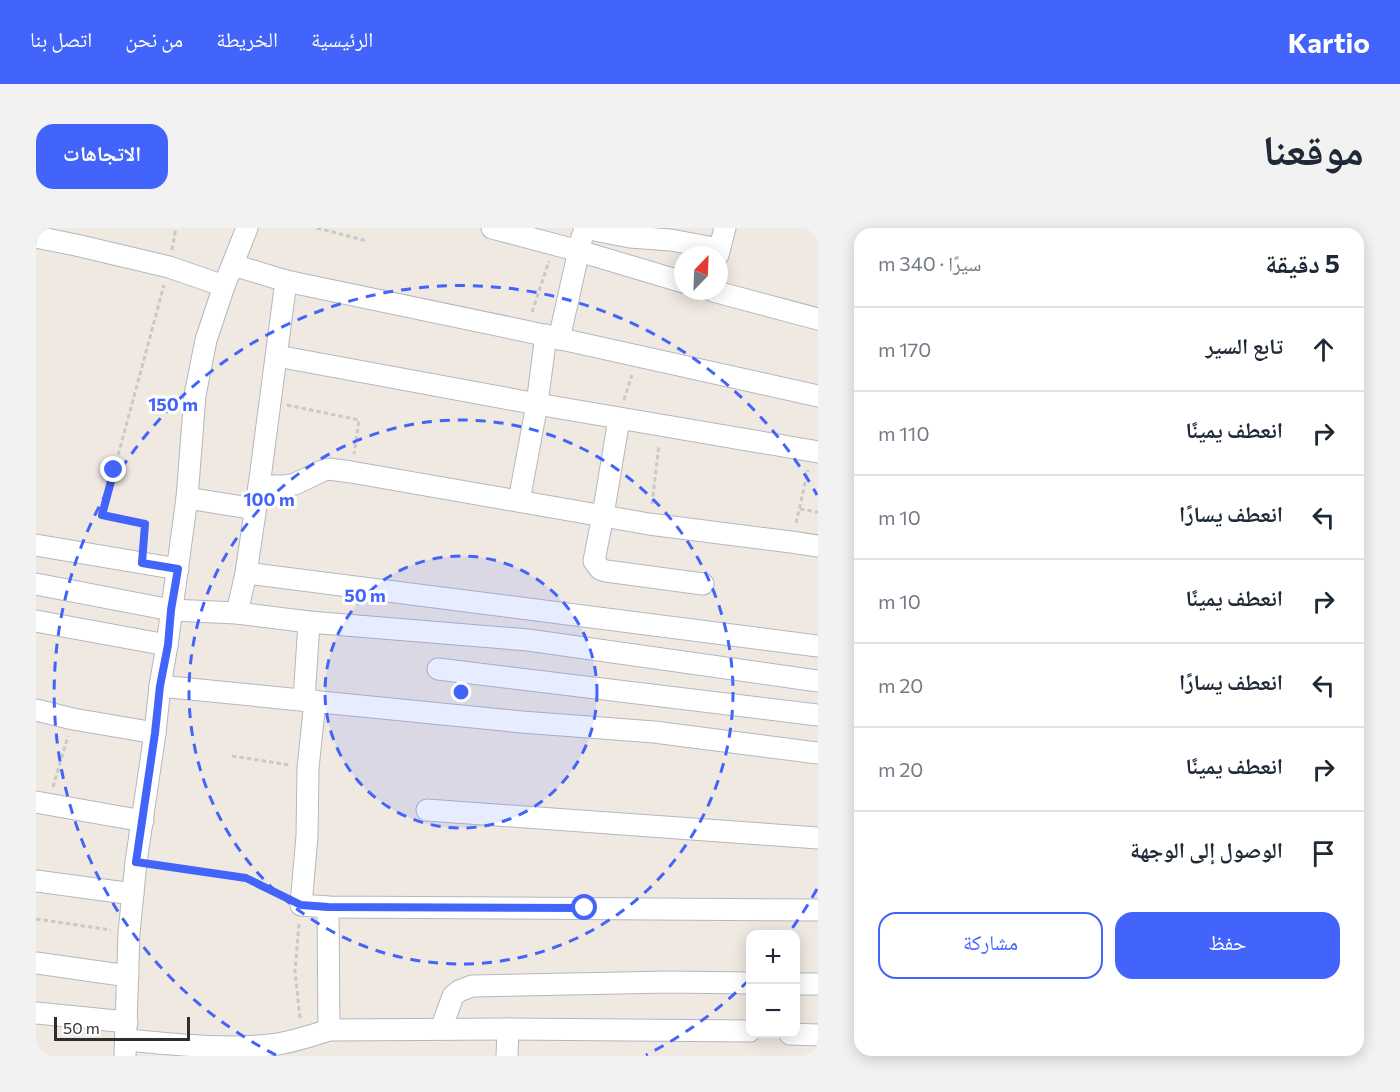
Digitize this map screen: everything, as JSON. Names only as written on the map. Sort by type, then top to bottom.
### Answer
[{"type":"street","points":[[126,1039],[129,933],[136,862],[187,498],[195,395],[206,340],[247,228]]},
{"type":"street","points":[[492,228],[674,279]]},
{"type":"street","points":[[519,501],[552,337],[584,228],[630,237],[671,240],[694,246]]},
{"type":"street","points":[[720,246],[725,228]]},
{"type":"street","points":[[36,237],[169,267],[224,286]]},
{"type":"street","points":[[233,265],[286,280],[818,396]]},
{"type":"street","points":[[237,613],[246,573],[259,486],[286,280]]},
{"type":"street","points":[[728,295],[818,319]]},
{"type":"street","points":[[277,356],[619,419],[815,452]]},
{"type":"street","points":[[619,419],[595,564],[606,571],[704,584]]},
{"type":"street","points":[[259,486],[295,484],[329,469],[649,524],[818,546]]},
{"type":"street","points":[[187,498],[255,509]]},
{"type":"street","points":[[36,545],[178,569]]},
{"type":"street","points":[[246,573],[818,646]]},
{"type":"street","points":[[36,584],[171,610],[237,613],[309,622],[528,640],[818,681]]},
{"type":"street","points":[[36,621],[168,645]]},
{"type":"street","points":[[309,622],[307,836],[301,905],[818,910]]},
{"type":"street","points":[[438,669],[818,715]]},
{"type":"street","points":[[160,686],[511,721],[654,732],[818,753]]},
{"type":"street","points":[[36,710],[73,719],[155,733]]},
{"type":"street","points":[[42,803],[143,821]]},
{"type":"street","points":[[427,810],[818,838]]},
{"type":"street","points":[[36,881],[133,894]]},
{"type":"street","points":[[328,907],[329,1030]]},
{"type":"street","points":[[36,963],[128,976]]},
{"type":"street","points":[[441,1029],[453,996],[472,986],[668,982],[746,983]]},
{"type":"street","points":[[800,984],[818,984]]},
{"type":"street","points":[[36,1013],[126,1039],[214,1047],[271,1045],[302,1039],[329,1030],[746,1031]]},
{"type":"street","points":[[507,1056],[508,1029]]},
{"type":"street","points":[[800,1034],[818,1035]]},
{"type":"path","points":[[317,228],[367,241]]},
{"type":"path","points":[[525,331],[554,244]]},
{"type":"path","points":[[142,563],[145,524],[102,515],[169,267]]},
{"type":"path","points":[[619,419],[637,356]]},
{"type":"path","points":[[271,402],[359,420],[351,472]]},
{"type":"path","points":[[649,524],[662,425]]},
{"type":"path","points":[[815,452],[800,509],[818,512]]},
{"type":"path","points":[[42,803],[73,719]]},
{"type":"path","points":[[232,756],[308,768]]},
{"type":"path","points":[[136,862],[246,878],[301,905],[295,970],[302,1039]]},
{"type":"path","points":[[36,919],[129,933]]},
{"type":"route","points":[[114,470],[102,515],[145,524],[142,563],[178,569],[136,862],[246,878],[301,905],[585,908]]}]
